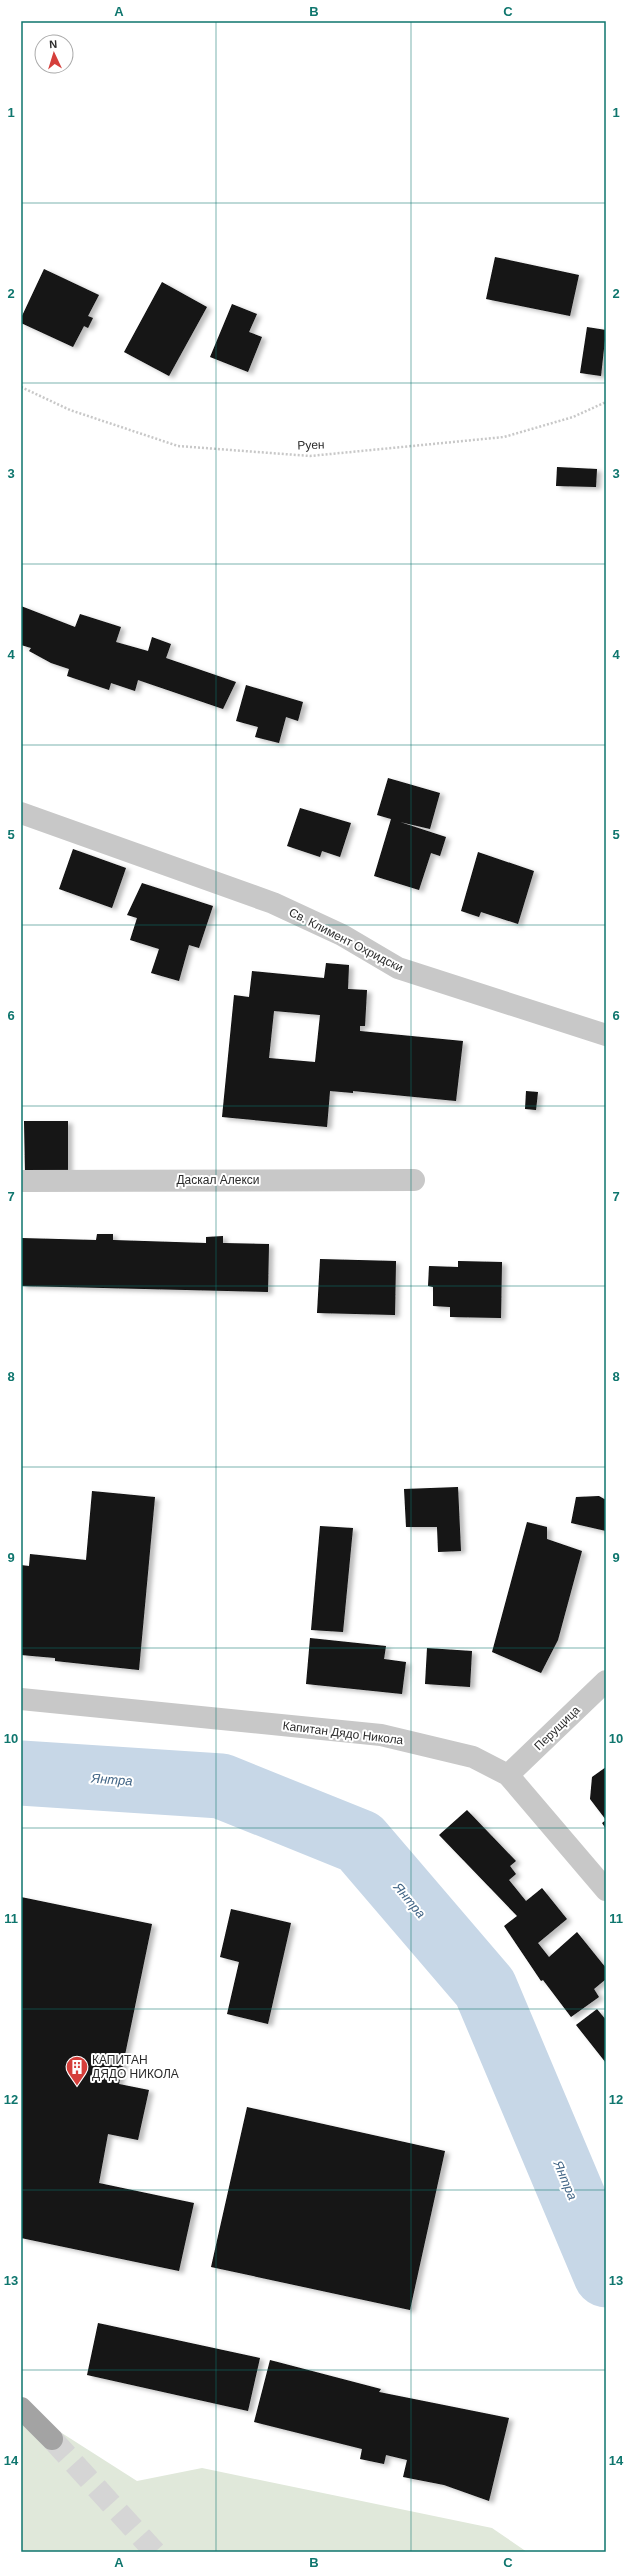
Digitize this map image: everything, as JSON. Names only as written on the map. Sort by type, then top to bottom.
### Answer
[{"type":"main road","points":[[21,2408],[52,2439]]},
{"type":"street","name":"Св. Климент Охридски","points":[[21,813],[273,903],[342,935],[398,968],[606,1035]]},
{"type":"street","name":"Даскал Алекси","points":[[21,1182],[414,1180]]},
{"type":"street","name":"Перущица","points":[[508,1775],[606,1681]]},
{"type":"street","name":"Капитан Дядо Никола","points":[[21,1699],[381,1735],[473,1757],[508,1775],[606,1890]]},
{"type":"path","name":"Руен","points":[[21,387],[70,410],[178,446],[310,456],[504,436],[573,417],[606,402]]},
{"type":"shaded area","points":[[21,2407],[137,2481],[202,2468],[492,2528],[527,2552],[21,2552]]},
{"type":"building","points":[[495,257],[579,275],[570,316],[486,299]]},
{"type":"building","points":[[44,269],[99,295],[88,316],[93,318],[88,328],[84,326],[73,347],[21,323],[21,318]]},
{"type":"building","points":[[162,282],[207,307],[169,376],[124,352]]},
{"type":"building","points":[[232,304],[257,314],[249,332],[262,337],[248,372],[210,357]]},
{"type":"building","points":[[587,327],[606,330],[601,376],[580,373]]},
{"type":"building","points":[[557,467],[597,469],[596,487],[556,486]]},
{"type":"building","points":[[21,606],[75,627],[80,614],[121,627],[116,642],[148,651],[152,637],[171,644],[166,658],[236,682],[223,709],[138,680],[135,691],[111,683],[109,690],[67,676],[69,669],[51,663],[29,651],[31,648],[21,645]]},
{"type":"building","points":[[246,685],[303,702],[298,721],[286,717],[279,743],[255,737],[258,727],[236,721]]},
{"type":"building","points":[[388,778],[440,793],[430,829],[400,822],[446,837],[440,856],[431,853],[419,890],[374,876],[391,819],[377,815]]},
{"type":"building","points":[[300,808],[351,823],[340,857],[322,851],[320,857],[287,846]]},
{"type":"building","points":[[73,849],[126,868],[112,908],[59,889]]},
{"type":"building","points":[[478,852],[534,871],[518,924],[481,912],[479,917],[461,911]]},
{"type":"building","points":[[142,883],[213,906],[199,948],[189,945],[179,981],[151,973],[159,949],[130,940],[137,918],[127,915]]},
{"type":"building","points":[[326,963],[349,965],[348,989],[367,990],[365,1026],[360,1026],[360,1031],[463,1041],[456,1101],[353,1091],[353,1093],[330,1091],[327,1127],[222,1117],[234,995],[249,997],[252,971],[324,978]],"holes":[[[274,1011],[320,1015],[315,1062],[269,1058]]]},
{"type":"building","points":[[526,1091],[538,1092],[536,1110],[525,1109]]},
{"type":"building","points":[[24,1121],[68,1121],[68,1175],[25,1174]]},
{"type":"building","points":[[97,1234],[113,1234],[113,1240],[206,1243],[206,1237],[223,1236],[223,1243],[269,1244],[268,1292],[21,1286],[21,1238],[96,1240]]},
{"type":"building","points":[[320,1259],[396,1261],[395,1315],[317,1313]]},
{"type":"building","points":[[458,1261],[502,1262],[501,1318],[450,1317],[450,1307],[433,1306],[433,1287],[428,1286],[429,1266],[458,1267]]},
{"type":"building","points":[[458,1487],[461,1551],[438,1552],[437,1527],[406,1527],[404,1489]]},
{"type":"building","points":[[92,1491],[155,1497],[139,1670],[55,1661],[55,1658],[21,1655],[21,1565],[29,1566],[30,1554],[86,1560]]},
{"type":"building","points":[[599,1496],[606,1500],[606,1531],[571,1523],[576,1497]]},
{"type":"building","points":[[527,1522],[547,1527],[547,1539],[582,1551],[558,1640],[541,1673],[492,1652]]},
{"type":"building","points":[[320,1526],[353,1528],[343,1632],[311,1630]]},
{"type":"building","points":[[310,1638],[386,1646],[384,1659],[406,1662],[402,1694],[306,1684]]},
{"type":"building","points":[[427,1648],[472,1651],[470,1687],[425,1684]]},
{"type":"building","points":[[606,1767],[606,1820],[590,1799],[592,1777]]},
{"type":"building","points":[[467,1810],[516,1861],[510,1866],[516,1874],[509,1880],[526,1901],[542,1888],[567,1919],[538,1943],[549,1957],[577,1932],[606,1968],[606,1979],[594,1989],[599,1997],[571,2017],[543,1980],[541,1981],[504,1926],[517,1916],[439,1835]]},
{"type":"building","points":[[606,1820],[606,1829],[602,1823]]},
{"type":"building","name":"КАПИТАН ДЯДО НИКОЛА","points":[[21,1897],[152,1924],[119,2084],[149,2090],[138,2140],[108,2134],[99,2183],[194,2203],[179,2271],[21,2238]]},
{"type":"building","points":[[231,1909],[291,1923],[268,2024],[227,2014],[239,1962],[220,1957]]},
{"type":"building","points":[[597,2009],[606,2020],[606,2063],[576,2025]]},
{"type":"building","points":[[247,2107],[445,2151],[410,2310],[211,2267]]},
{"type":"building","points":[[98,2323],[260,2358],[248,2411],[87,2375]]},
{"type":"building","points":[[270,2360],[381,2389],[379,2392],[509,2418],[489,2501],[444,2485],[403,2477],[407,2460],[386,2455],[384,2464],[360,2459],[362,2449],[254,2422]]},
{"type":"waterway","name":"Янтра","points":[[21,1773],[221,1786],[360,1842],[485,1988],[606,2275]]},
{"type":"tunnel","points":[[52,2439],[155,2552]]},
{"type":"place","name":"КАПИТАН ДЯДО НИКОЛА","points":[[77,2086]]}]
